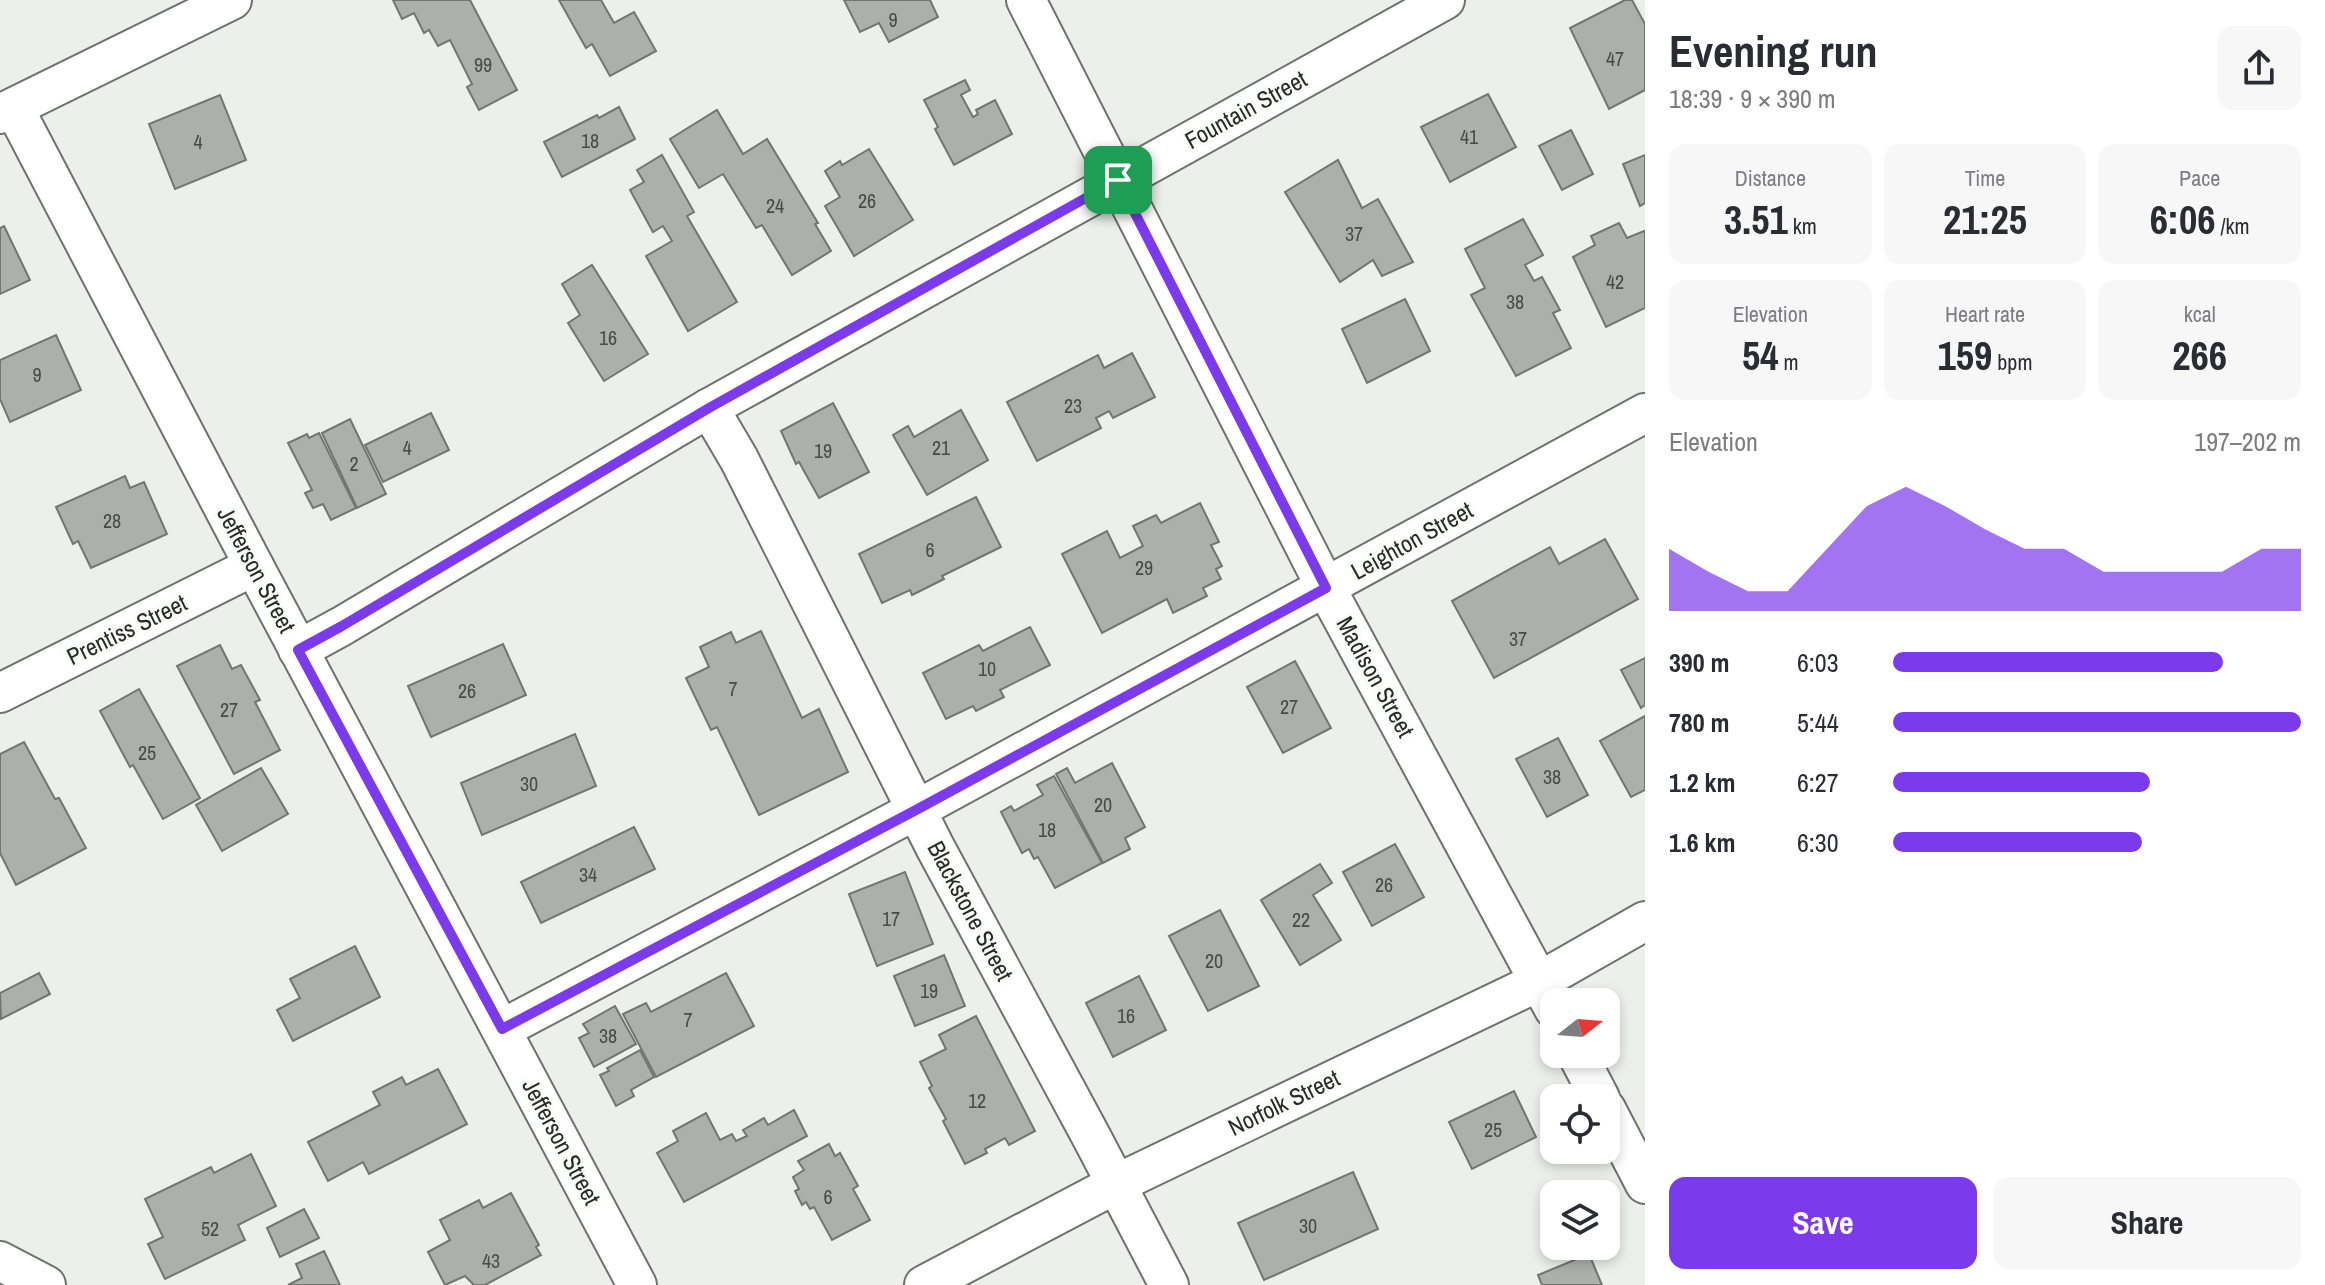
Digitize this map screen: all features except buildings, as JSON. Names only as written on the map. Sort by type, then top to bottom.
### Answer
[{"type":"street","points":[[7,111],[232,0]]},
{"type":"street","name":"Madison Street","points":[[1026,0],[1326,588],[1543,988]]},
{"type":"street","name":"Fountain Street","points":[[298,650],[709,408],[1445,0]]},
{"type":"street","name":"Jefferson Street","points":[[7,111],[254,566],[637,1285]]},
{"type":"street","name":"Blackstone Street","points":[[709,408],[739,459],[916,810],[1169,1285]]},
{"type":"street","name":"Leighton Street","points":[[502,1029],[916,810],[1645,413]]},
{"type":"street","name":"Prentiss Street","points":[[0,693],[254,566]]},
{"type":"street","name":"Norfolk Street","points":[[1556,988],[1645,921]]},
{"type":"street","name":"Norfolk Street","points":[[924,1285],[1116,1184],[1540,998]]},
{"type":"street","points":[[1620,1136],[1645,1184]]},
{"type":"street","points":[[0,1261],[46,1285]]},
{"type":"route","points":[[1118,180],[1326,588],[502,1029],[298,650],[709,408],[1118,180]]}]
